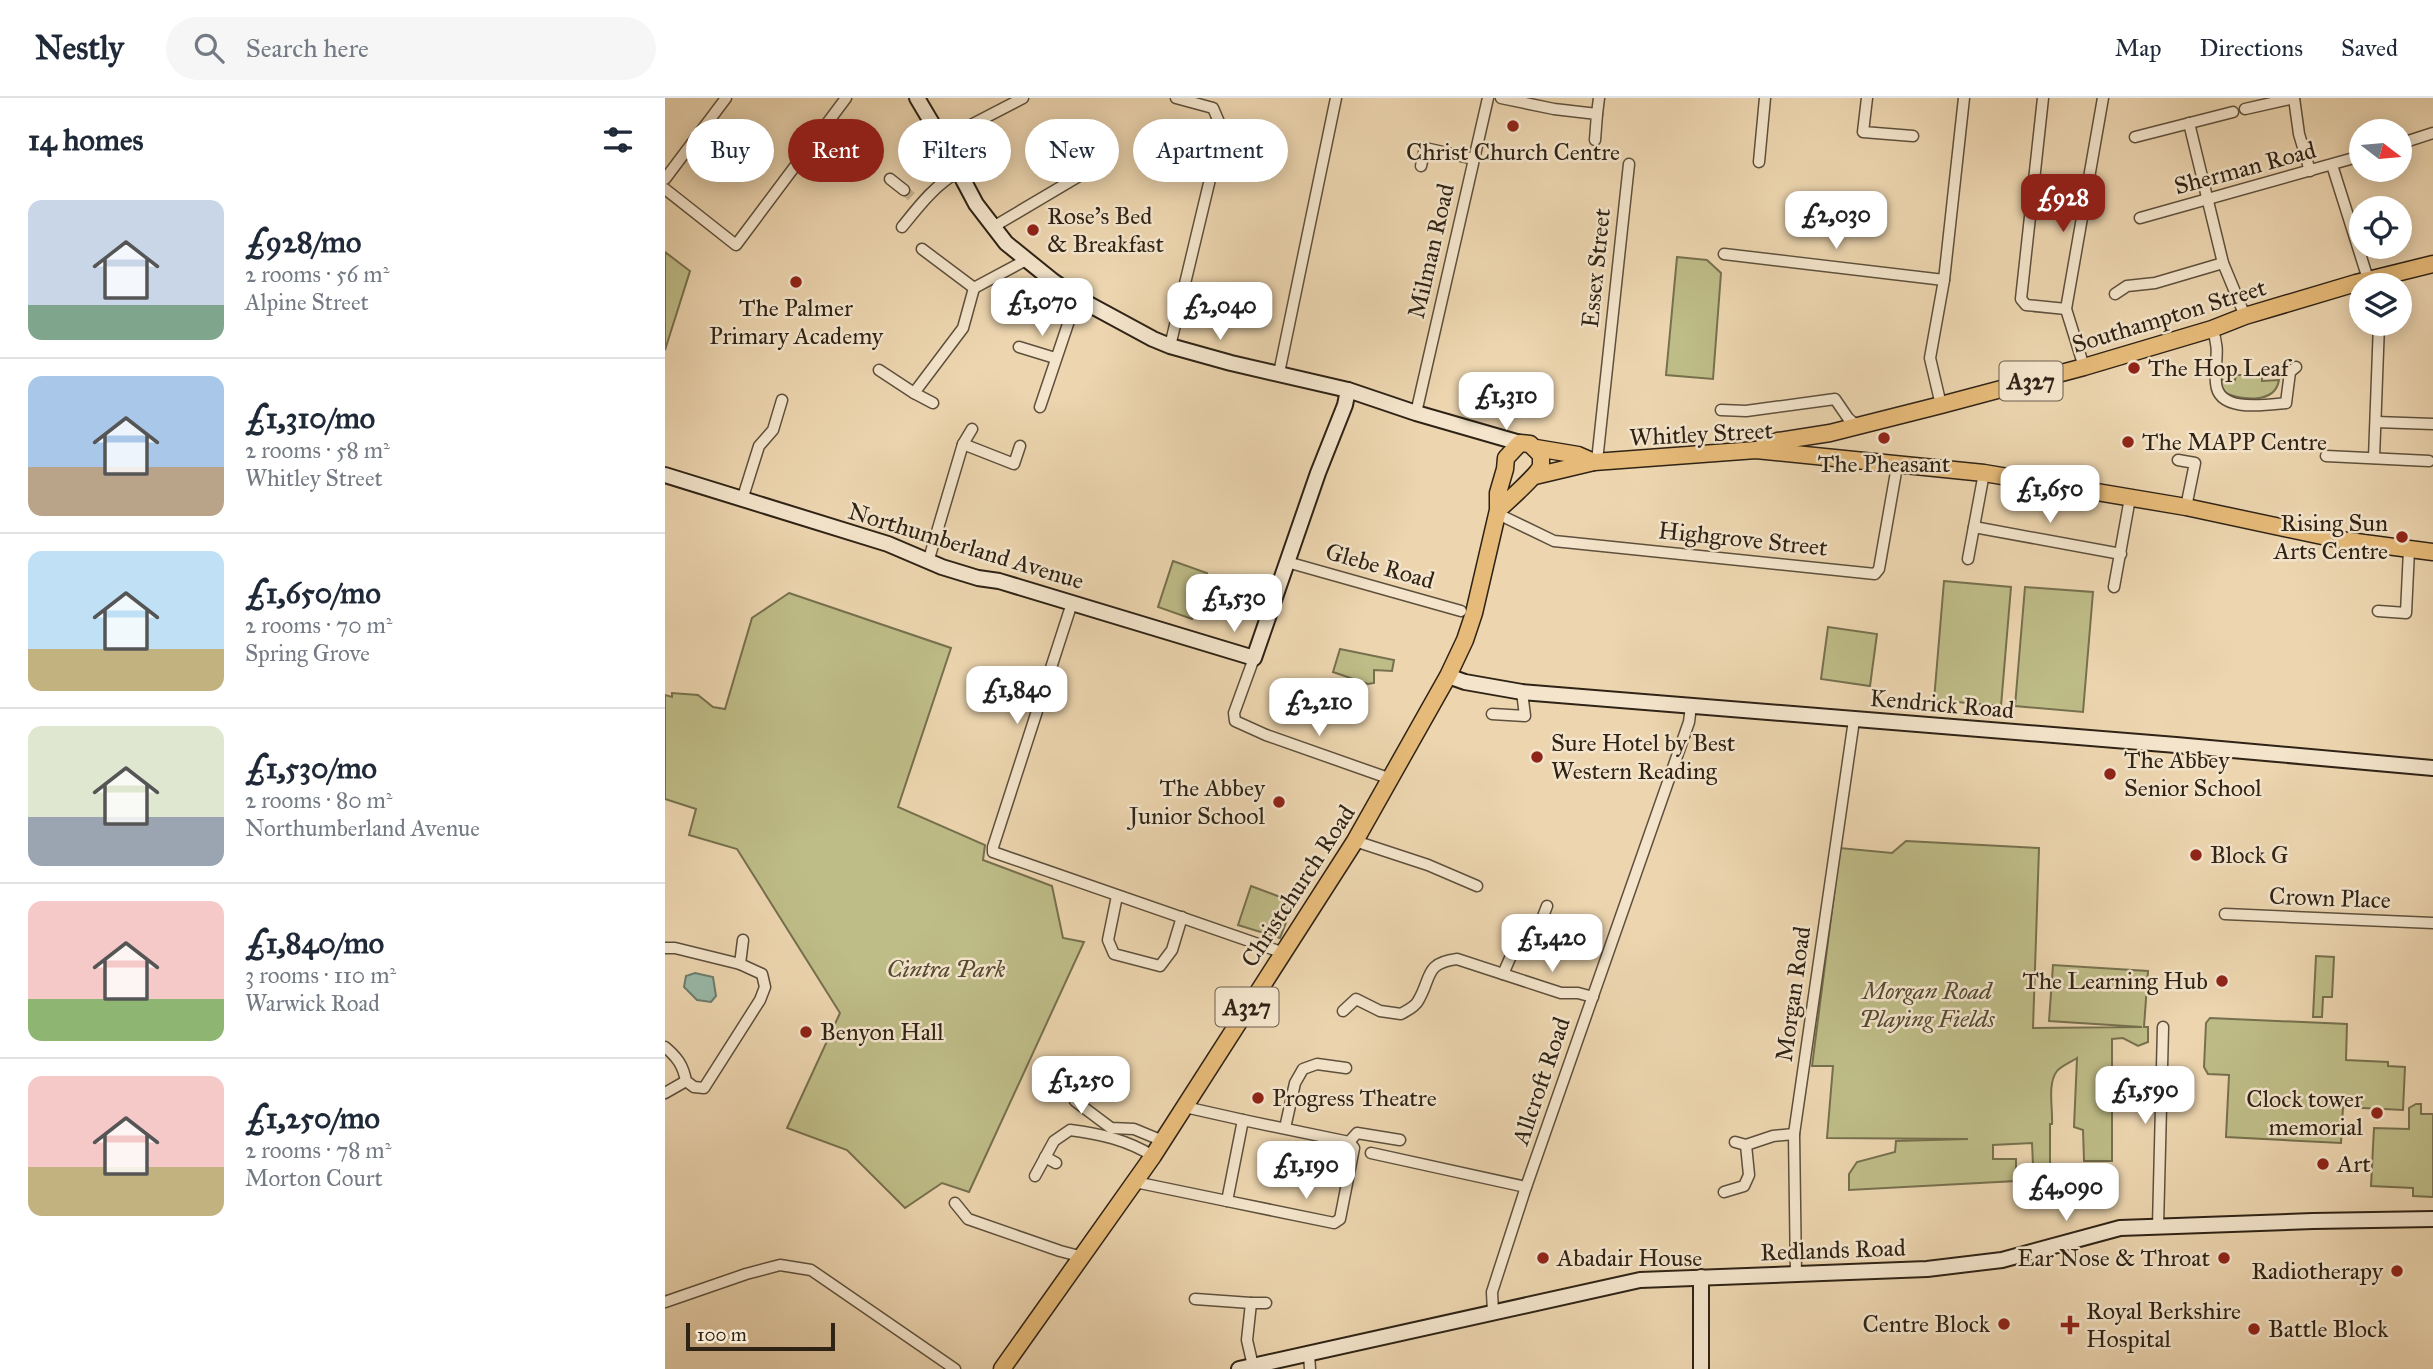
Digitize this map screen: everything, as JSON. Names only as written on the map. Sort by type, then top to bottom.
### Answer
[{"type":"main road","name":"Southampton Street","points":[[2401,273],[2433,264]]},
{"type":"main road","name":"Southampton Street","points":[[1756,450],[1778,441],[1830,433],[2084,367],[2212,329],[2245,316],[2349,287]]},
{"type":"main road","points":[[1520,443],[1536,448],[1541,454],[1541,467],[1531,478],[1517,480],[1505,464],[1520,443]]},
{"type":"main road","name":"Whitley Street","points":[[1536,448],[1578,455],[1595,461]]},
{"type":"main road","name":"Whitley Street","points":[[1531,478],[1595,461],[1756,450],[1893,462]]},
{"type":"main road","name":"A327","points":[[1893,462],[1984,473],[2186,507],[2409,550],[2433,552]]},
{"type":"main road","name":"Christchurch Road","points":[[1002,1369],[1163,1141],[1356,841],[1391,779],[1465,640],[1498,512],[1498,493],[1505,464]]},
{"type":"main road","name":"Christchurch Road","points":[[1498,512],[1531,478]]},
{"type":"main road","name":"Christchurch Road","points":[[987,1369],[1030,1327]]},
{"type":"street","points":[[665,179],[726,98]]},
{"type":"street","points":[[665,189],[736,245],[846,98]]},
{"type":"street","points":[[917,98],[930,119]]},
{"type":"street","points":[[982,119],[1023,98]]},
{"type":"street","points":[[1170,346],[1222,128],[1213,108],[1176,98]]},
{"type":"street","points":[[1279,373],[1336,98]]},
{"type":"street","name":"Milman Road","points":[[1416,413],[1488,98]]},
{"type":"street","points":[[1501,98],[1554,109],[1597,114]]},
{"type":"street","points":[[1595,140],[1599,98]]},
{"type":"street","points":[[1759,162],[1765,98]]},
{"type":"street","points":[[1867,98],[1858,131],[1913,136]]},
{"type":"street","points":[[1941,405],[1930,358],[1944,280],[1964,98]]},
{"type":"street","points":[[2043,98],[2021,299],[2026,305],[2066,310]]},
{"type":"street","points":[[2084,367],[2066,310],[2103,98]]},
{"type":"street","points":[[2245,109],[2294,98],[2299,134],[2310,171]]},
{"type":"street","points":[[2135,137],[2233,112]]},
{"type":"street","points":[[2189,123],[2223,263],[2245,316]]},
{"type":"street","points":[[2412,140],[2433,133]]},
{"type":"street","points":[[1421,166],[1425,148],[1474,159]]},
{"type":"street","name":"Sherman Road","points":[[2140,218],[2349,160]]},
{"type":"street","name":"Essex Street","points":[[1595,461],[1629,163]]},
{"type":"street","points":[[2332,165],[2369,273]]},
{"type":"street","points":[[890,179],[904,190]]},
{"type":"street","points":[[902,227],[917,201],[942,182]]},
{"type":"street","points":[[964,182],[993,227],[1006,243],[1026,260],[1081,300],[1153,339],[1170,346],[1349,390],[1416,413],[1520,443]]},
{"type":"street","points":[[993,227],[1069,182]]},
{"type":"street","points":[[922,249],[974,288]]},
{"type":"street","points":[[1724,254],[1944,280]]},
{"type":"street","points":[[914,393],[963,328],[974,288],[1026,260]]},
{"type":"street","points":[[2115,294],[2127,286],[2155,283],[2223,263]]},
{"type":"street","points":[[1040,407],[1069,321],[1081,300]]},
{"type":"street","points":[[2212,329],[2218,343],[2216,386],[2222,398],[2235,404],[2286,403],[2290,372],[2295,367]]},
{"type":"street","points":[[2374,458],[2379,336]]},
{"type":"street","points":[[1019,346],[1055,358]]},
{"type":"street","points":[[879,370],[933,403]]},
{"type":"street","points":[[1349,390],[1234,713],[1235,721],[1266,735],[1391,779]]},
{"type":"street","points":[[1721,410],[1746,411],[1835,399],[1857,426]]},
{"type":"street","points":[[742,500],[757,452],[772,430],[782,400]]},
{"type":"street","points":[[1830,433],[1843,411]]},
{"type":"street","points":[[2376,422],[2433,424]]},
{"type":"street","points":[[928,562],[963,444],[972,429]]},
{"type":"street","points":[[1480,432],[1505,464]]},
{"type":"street","points":[[963,444],[1014,464],[1020,446]]},
{"type":"street","points":[[2326,456],[2430,461]]},
{"type":"street","points":[[2178,460],[2195,463],[2186,507]]},
{"type":"street","name":"Highgrove Street","points":[[1498,512],[1554,541],[1875,574],[1879,569],[1896,472],[1893,462]]},
{"type":"street","points":[[1968,559],[1984,473]]},
{"type":"street","name":"Northumberland Avenue","points":[[665,475],[888,544],[928,562],[1254,658]]},
{"type":"street","points":[[2114,587],[2130,498]]},
{"type":"street","points":[[1974,527],[2121,554]]},
{"type":"street","points":[[2378,611],[2406,613],[2409,550]]},
{"type":"street","name":"Glebe Road","points":[[1287,562],[1461,611]]},
{"type":"street","points":[[1072,603],[993,852],[1284,953]]},
{"type":"street","name":"Kendrick Road","points":[[1448,676],[1465,682],[1522,692],[2433,768]]},
{"type":"street","points":[[1492,713],[1525,716],[1522,692]]},
{"type":"street","name":"Allcroft Road","points":[[1493,1312],[1492,1292],[1689,722],[1691,706]]},
{"type":"street","name":"Morgan Road","points":[[1796,1275],[1794,1134],[1854,720]]},
{"type":"street","points":[[1356,841],[1428,865],[1477,886]]},
{"type":"street","points":[[1117,897],[1108,940],[1114,954],[1160,966],[1172,950],[1182,917]]},
{"type":"street","points":[[1503,974],[1522,931],[1535,936],[1547,906]]},
{"type":"street","name":"Crown Place","points":[[2225,914],[2433,923]]},
{"type":"street","points":[[740,964],[743,940]]},
{"type":"street","points":[[665,948],[740,964],[762,974],[765,987],[760,1000],[704,1088],[694,1087],[686,1081],[677,1056],[665,1047]]},
{"type":"street","points":[[1343,1011],[1356,999],[1380,1012],[1401,1014],[1418,1003],[1430,971],[1442,961],[1457,959],[1561,993],[1578,993],[1593,997]]},
{"type":"street","points":[[2158,1226],[2163,1027]]},
{"type":"street","points":[[1285,1128],[1295,1083],[1303,1069],[1317,1064],[1346,1068]]},
{"type":"street","points":[[665,1093],[686,1081]]},
{"type":"street","points":[[1075,1101],[1111,1128],[1134,1129],[1163,1141]]},
{"type":"street","points":[[1135,1182],[1334,1223],[1340,1219],[1354,1148],[1349,1142],[1185,1107]]},
{"type":"street","points":[[1227,1201],[1243,1120]]},
{"type":"street","points":[[1035,1176],[1054,1141],[1070,1130],[1131,1143],[1153,1156]]},
{"type":"street","points":[[1349,1142],[1357,1133],[1400,1140]]},
{"type":"street","points":[[1735,1142],[1746,1145],[1773,1136],[1794,1134]]},
{"type":"street","points":[[1724,1192],[1744,1186],[1749,1175],[1746,1145]]},
{"type":"street","points":[[1371,1153],[1527,1186]]},
{"type":"street","points":[[1045,1157],[1056,1163]]},
{"type":"street","points":[[955,1203],[968,1219],[1083,1257]]},
{"type":"street","name":"Redlands Road","points":[[1246,1367],[1310,1362],[1493,1312],[1655,1278],[1927,1269],[2002,1260],[2120,1228],[2433,1219]]},
{"type":"street","points":[[665,1303],[745,1274],[781,1265],[811,1270],[955,1369]]},
{"type":"street","points":[[1701,1277],[1701,1369]]},
{"type":"street","points":[[1195,1299],[1266,1303]]},
{"type":"street","points":[[1246,1367],[1251,1303]]},
{"type":"green space","points":[[665,252],[690,271],[665,350]]},
{"type":"green space","points":[[1677,257],[1707,260],[1721,273],[1713,379],[1666,375]]},
{"type":"green space","points":[[2236,375],[2262,375],[2262,381],[2279,380],[2271,394],[2264,397],[2238,397],[2223,392],[2217,380],[2235,380]]},
{"type":"green space","points":[[1173,561],[1207,573],[1192,619],[1158,607]]},
{"type":"green space","points":[[1944,581],[2011,587],[2001,706],[1934,700]]},
{"type":"green space","points":[[2025,587],[2093,592],[2083,712],[2015,706]]},
{"type":"green space","name":"Cintra Park","points":[[789,593],[951,648],[898,807],[985,845],[983,860],[1052,886],[1063,938],[1084,942],[969,1192],[942,1183],[905,1208],[847,1150],[787,1128],[840,1013],[737,849],[689,835],[696,809],[665,799],[665,695],[698,695],[713,707],[725,709],[752,618]]},
{"type":"green space","points":[[1828,627],[1877,634],[1870,686],[1821,679]]},
{"type":"green space","points":[[1340,649],[1394,660],[1392,671],[1374,670],[1374,683],[1368,684],[1333,672]]},
{"type":"green space","name":"Morgan Road Playing Fields","points":[[1906,841],[2039,848],[2033,1028],[2142,1027],[2049,1021],[2053,965],[2148,971],[2144,1027],[2148,1027],[2148,1042],[2138,1046],[2123,1038],[2112,1039],[2112,1161],[2084,1161],[2083,1130],[2074,1127],[2077,1058],[2059,1069],[2052,1083],[2050,1186],[2034,1186],[2032,1143],[1993,1145],[1993,1159],[2016,1159],[2016,1181],[1849,1190],[1849,1174],[1857,1162],[1895,1152],[1896,1141],[1968,1139],[1827,1138],[1833,1066],[1812,1066],[1840,848],[1892,853]]},
{"type":"green space","points":[[1251,886],[1294,902],[1280,938],[1238,925]]},
{"type":"green space","points":[[2316,956],[2334,957],[2332,997],[2323,997],[2322,1017],[2313,1017]]},
{"type":"green space","points":[[2210,1018],[2347,1024],[2346,1060],[2388,1062],[2388,1066],[2405,1067],[2403,1110],[2343,1107],[2341,1143],[2226,1137],[2229,1075],[2208,1074],[2204,1067],[2206,1023]]},
{"type":"green space","points":[[2421,1104],[2421,1114],[2433,1114],[2433,1197],[2413,1196],[2413,1188],[2371,1186],[2374,1128],[2409,1129],[2409,1108]]},
{"type":"shaded area","points":[[695,973],[713,977],[716,996],[711,1002],[697,1000],[684,987],[686,976]]},
{"type":"tunnel","points":[[904,190],[913,198]]},
{"type":"place","name":"Christ Church Centre","points":[[1513,126]]},
{"type":"place","name":"Rose's Bed & Breakfast","points":[[1033,230]]},
{"type":"place","name":"The Palmer Primary Academy","points":[[796,282]]},
{"type":"place","name":"The Hop Leaf","points":[[2134,368]]},
{"type":"place","name":"The Pheasant","points":[[1884,438]]},
{"type":"place","name":"The MAPP Centre","points":[[2128,442]]},
{"type":"place","name":"Rising Sun Arts Centre","points":[[2402,537]]},
{"type":"place","name":"Sure Hotel by Best Western Reading","points":[[1537,757]]},
{"type":"place","name":"The Abbey Senior School","points":[[2110,774]]},
{"type":"place","name":"The Abbey Junior School","points":[[1279,802]]},
{"type":"place","name":"Block G","points":[[2196,855]]},
{"type":"place","name":"The Learning Hub","points":[[2222,981]]},
{"type":"place","name":"Benyon Hall","points":[[806,1032]]},
{"type":"place","name":"Progress Theatre","points":[[1258,1098]]},
{"type":"place","name":"Clock tower memorial","points":[[2377,1113]]},
{"type":"place","name":"Art","points":[[2323,1164]]},
{"type":"place","name":"Abadair House","points":[[1543,1258]]},
{"type":"place","name":"Ear Nose & Throat","points":[[2224,1258]]},
{"type":"place","name":"Radiotherapy","points":[[2397,1271]]},
{"type":"place","name":"Centre Block","points":[[2004,1324]]},
{"type":"place","name":"Royal Berkshire Hospital","points":[[2070,1325]]},
{"type":"place","name":"Battle Block","points":[[2254,1329]]}]
